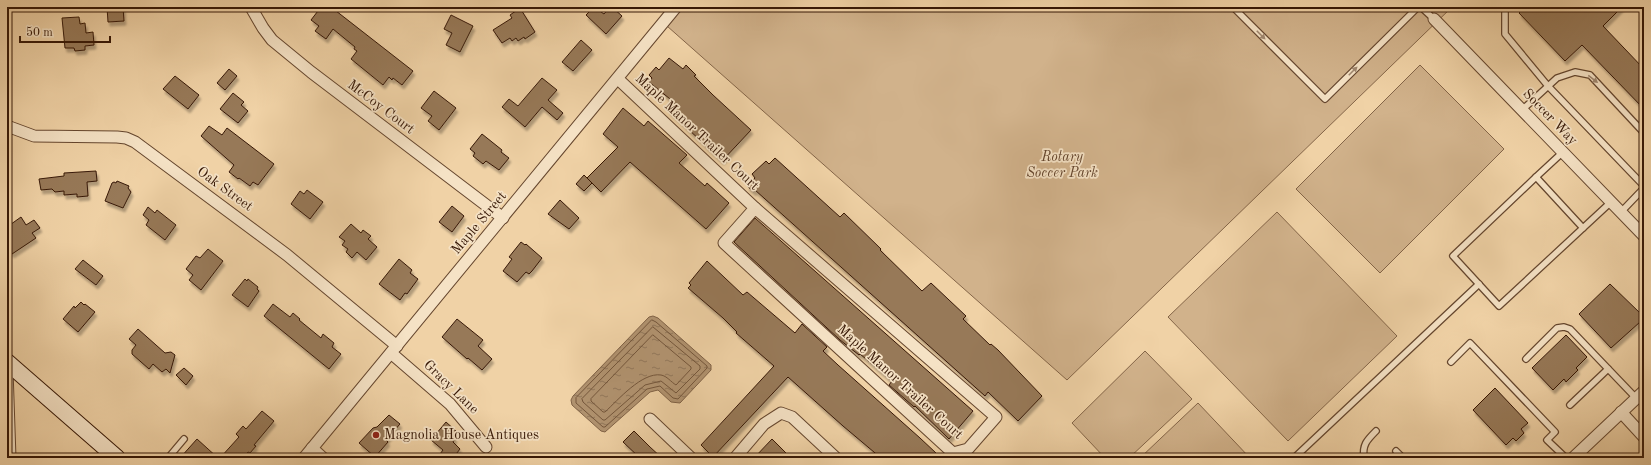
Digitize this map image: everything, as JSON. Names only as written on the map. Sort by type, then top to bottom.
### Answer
[{"type":"street","name":"Maple Street","points":[[304,458],[676,7]]},
{"type":"street","name":"McCoy Court","points":[[252,9],[272,40],[311,72],[503,218]]},
{"type":"street","name":"Soccer Way","points":[[1434,19],[1644,236]]},
{"type":"street","name":"Maple Manor Trailer Court","points":[[618,79],[755,208],[996,417],[968,449],[953,453],[724,243],[755,208]]},
{"type":"street","name":"Oak Street","points":[[7,126],[34,136],[117,137],[126,138],[135,142],[287,255],[394,349]]},
{"type":"street","name":"Gracy Lane","points":[[394,349],[450,404],[486,447]]},
{"type":"street","points":[[7,362],[117,458]]},
{"type":"street","points":[[7,370],[10,458]]},
{"type":"street","points":[[1573,458],[1640,394]]},
{"type":"street","points":[[1621,412],[1644,437]]},
{"type":"street","points":[[735,458],[764,424],[781,413],[792,417],[836,458]]},
{"type":"street","points":[[650,419],[692,458]]},
{"type":"street","points":[[312,448],[323,458]]},
{"type":"lane","points":[[1233,7],[1325,99],[1420,7],[1434,19]]},
{"type":"lane","points":[[1505,7],[1505,34],[1548,86],[1644,187],[1621,212]]},
{"type":"lane","points":[[1522,110],[1557,78],[1575,72],[1590,75],[1644,133]]},
{"type":"lane","points":[[1563,152],[1453,256],[1499,306],[1611,202]]},
{"type":"lane","points":[[1536,177],[1583,228]]},
{"type":"lane","points":[[1294,458],[1479,284]]},
{"type":"lane","points":[[1526,359],[1557,328],[1564,327],[1570,329],[1608,369],[1640,394]]},
{"type":"lane","points":[[1451,362],[1470,343],[1556,432],[1548,440],[1566,458]]},
{"type":"lane","points":[[1570,405],[1608,369]]},
{"type":"lane","points":[[1364,458],[1362,451],[1365,442],[1376,431]]},
{"type":"lane","points":[[168,458],[184,439]]},
{"type":"lane","points":[[1396,451],[1403,458]]},
{"type":"green space","name":"Rotary Soccer Park","points":[[683,7],[1452,7],[1067,380],[667,26]]},
{"type":"green space","points":[[1420,65],[1504,149],[1380,273],[1296,189]]},
{"type":"green space","points":[[1277,212],[1397,336],[1288,441],[1168,317]]},
{"type":"green space","points":[[1145,351],[1192,399],[1129,458],[1105,458],[1072,423]]},
{"type":"green space","points":[[1198,403],[1250,458],[1140,458]]},
{"type":"water","points":[[653,316],[658,318],[711,365],[711,370],[680,403],[671,402],[658,390],[650,392],[605,432],[601,431],[572,405],[571,400],[573,396],[649,317]]},
{"type":"building","points":[[107,7],[123,7],[124,21],[108,22]]},
{"type":"building","points":[[321,7],[331,7],[413,71],[402,85],[393,78],[392,80],[389,77],[383,85],[351,59],[357,51],[354,49],[355,47],[333,29],[326,39],[315,31],[319,26],[311,20]]},
{"type":"building","points":[[594,7],[604,14],[610,7],[612,7],[622,16],[606,34],[586,15]]},
{"type":"building","points":[[1525,7],[1622,7],[1603,26],[1644,69],[1644,109],[1582,45],[1565,61],[1519,13]]},
{"type":"building","points":[[520,8],[535,32],[525,39],[524,37],[518,41],[516,38],[512,41],[510,38],[502,43],[493,30],[512,18],[510,15]]},
{"type":"building","points":[[451,15],[473,26],[460,52],[446,45],[452,33],[444,29]]},
{"type":"building","points":[[79,17],[80,24],[85,23],[86,33],[93,32],[94,45],[85,46],[85,50],[75,51],[74,48],[65,48],[62,18]]},
{"type":"building","points":[[581,40],[592,50],[573,71],[562,62]]},
{"type":"building","points":[[669,58],[683,69],[686,65],[696,75],[694,76],[713,95],[751,130],[722,161],[668,110],[675,103],[649,82],[652,78],[649,75],[656,67],[659,70]]},
{"type":"building","points":[[229,69],[237,76],[225,90],[217,83]]},
{"type":"building","points":[[175,76],[199,95],[188,109],[163,89]]},
{"type":"building","points":[[542,78],[557,90],[548,100],[563,113],[557,120],[542,107],[525,127],[502,107],[509,99],[518,106]]},
{"type":"building","points":[[434,91],[456,108],[439,130],[428,121],[432,116],[421,108]]},
{"type":"building","points":[[233,93],[244,102],[241,105],[248,111],[238,123],[220,109]]},
{"type":"building","points":[[623,108],[644,126],[648,121],[687,155],[679,163],[705,186],[707,183],[729,203],[706,229],[630,162],[601,192],[587,178],[618,147],[603,134]]},
{"type":"building","points":[[209,126],[222,135],[227,128],[274,164],[258,185],[253,182],[250,186],[229,172],[234,165],[201,136]]},
{"type":"building","points":[[482,134],[502,150],[501,152],[509,158],[499,170],[486,161],[483,164],[473,156],[475,153],[470,149]]},
{"type":"building","points":[[775,158],[840,217],[844,213],[922,291],[931,283],[966,316],[963,319],[990,345],[991,344],[998,350],[1042,396],[1018,421],[988,392],[985,396],[755,190],[754,192],[747,186],[755,178],[752,174],[766,161],[769,164]]},
{"type":"building","points":[[96,171],[97,181],[87,182],[88,196],[77,197],[77,194],[64,195],[64,191],[55,192],[52,189],[41,190],[39,179],[64,176],[64,173]]},
{"type":"building","points":[[584,175],[592,183],[584,191],[576,184]]},
{"type":"building","points":[[117,181],[129,186],[128,188],[131,192],[123,208],[105,201],[112,183],[116,183]]},
{"type":"building","points":[[307,190],[323,202],[310,219],[291,204],[300,191],[304,194]]},
{"type":"building","points":[[560,200],[579,218],[569,229],[548,214]]},
{"type":"building","points":[[452,206],[464,216],[452,232],[439,222]]},
{"type":"building","points":[[148,207],[155,213],[157,210],[176,225],[165,240],[146,225],[149,220],[143,215]]},
{"type":"building","points":[[21,217],[26,225],[34,220],[40,228],[32,233],[36,238],[12,254],[7,248],[7,227]]},
{"type":"building","points":[[755,218],[973,411],[949,439],[915,406],[914,407],[889,385],[892,381],[860,354],[859,355],[840,340],[734,242]]},
{"type":"building","points":[[351,224],[361,233],[363,230],[371,236],[368,239],[377,247],[366,260],[357,252],[352,258],[346,252],[348,249],[342,245],[345,241],[339,237]]},
{"type":"building","points":[[521,242],[525,245],[526,244],[542,258],[529,274],[526,272],[517,282],[503,271],[512,259],[509,257]]},
{"type":"building","points":[[208,249],[223,261],[201,290],[189,280],[193,275],[186,269],[196,256],[200,258]]},
{"type":"building","points":[[399,259],[412,270],[410,273],[418,279],[407,294],[405,293],[400,300],[379,284]]},
{"type":"building","points":[[83,260],[103,276],[96,285],[75,269]]},
{"type":"building","points":[[707,261],[743,295],[747,292],[795,333],[802,324],[827,347],[823,351],[936,453],[931,458],[881,458],[788,377],[713,457],[701,445],[774,366],[736,333],[737,332],[723,318],[688,288],[691,285],[689,283]]},
{"type":"building","points":[[245,279],[247,281],[248,279],[258,287],[257,289],[259,291],[248,307],[232,295]]},
{"type":"building","points":[[1610,284],[1640,313],[1640,322],[1611,348],[1579,314]]},
{"type":"building","points":[[81,302],[95,312],[78,332],[63,319],[74,306],[75,308]]},
{"type":"building","points":[[273,304],[290,317],[293,313],[300,319],[299,320],[321,338],[323,334],[334,343],[332,347],[341,354],[329,369],[264,316]]},
{"type":"building","points":[[457,319],[483,340],[478,346],[492,359],[482,370],[442,337]]},
{"type":"building","points":[[138,329],[165,353],[171,352],[175,355],[170,373],[166,369],[162,372],[153,364],[149,369],[132,354],[132,350],[136,345],[129,339]]},
{"type":"building","points":[[1566,335],[1587,357],[1576,368],[1578,370],[1566,382],[1564,379],[1553,390],[1532,368]]},
{"type":"building","points":[[184,368],[193,376],[186,385],[176,375]]},
{"type":"building","points":[[1495,388],[1528,423],[1521,429],[1524,433],[1516,441],[1513,438],[1506,445],[1473,410]]},
{"type":"building","points":[[262,411],[274,421],[254,445],[256,446],[250,453],[248,452],[243,458],[220,458],[239,437],[236,434],[243,426],[246,429]]},
{"type":"building","name":"Magnolia House Antiques","points":[[389,415],[400,424],[386,440],[388,442],[375,457],[359,443],[373,428],[377,427]]},
{"type":"building","points":[[446,422],[456,431],[453,436],[455,438],[453,442],[460,449],[453,458],[445,458],[440,454],[443,450],[431,440]]},
{"type":"building","points":[[634,431],[662,458],[640,458],[623,442]]},
{"type":"building","points":[[197,439],[218,458],[180,458]]},
{"type":"building","points":[[772,439],[791,458],[754,458]]},
{"type":"place","name":"Magnolia House Antiques","points":[[376,435]]}]
